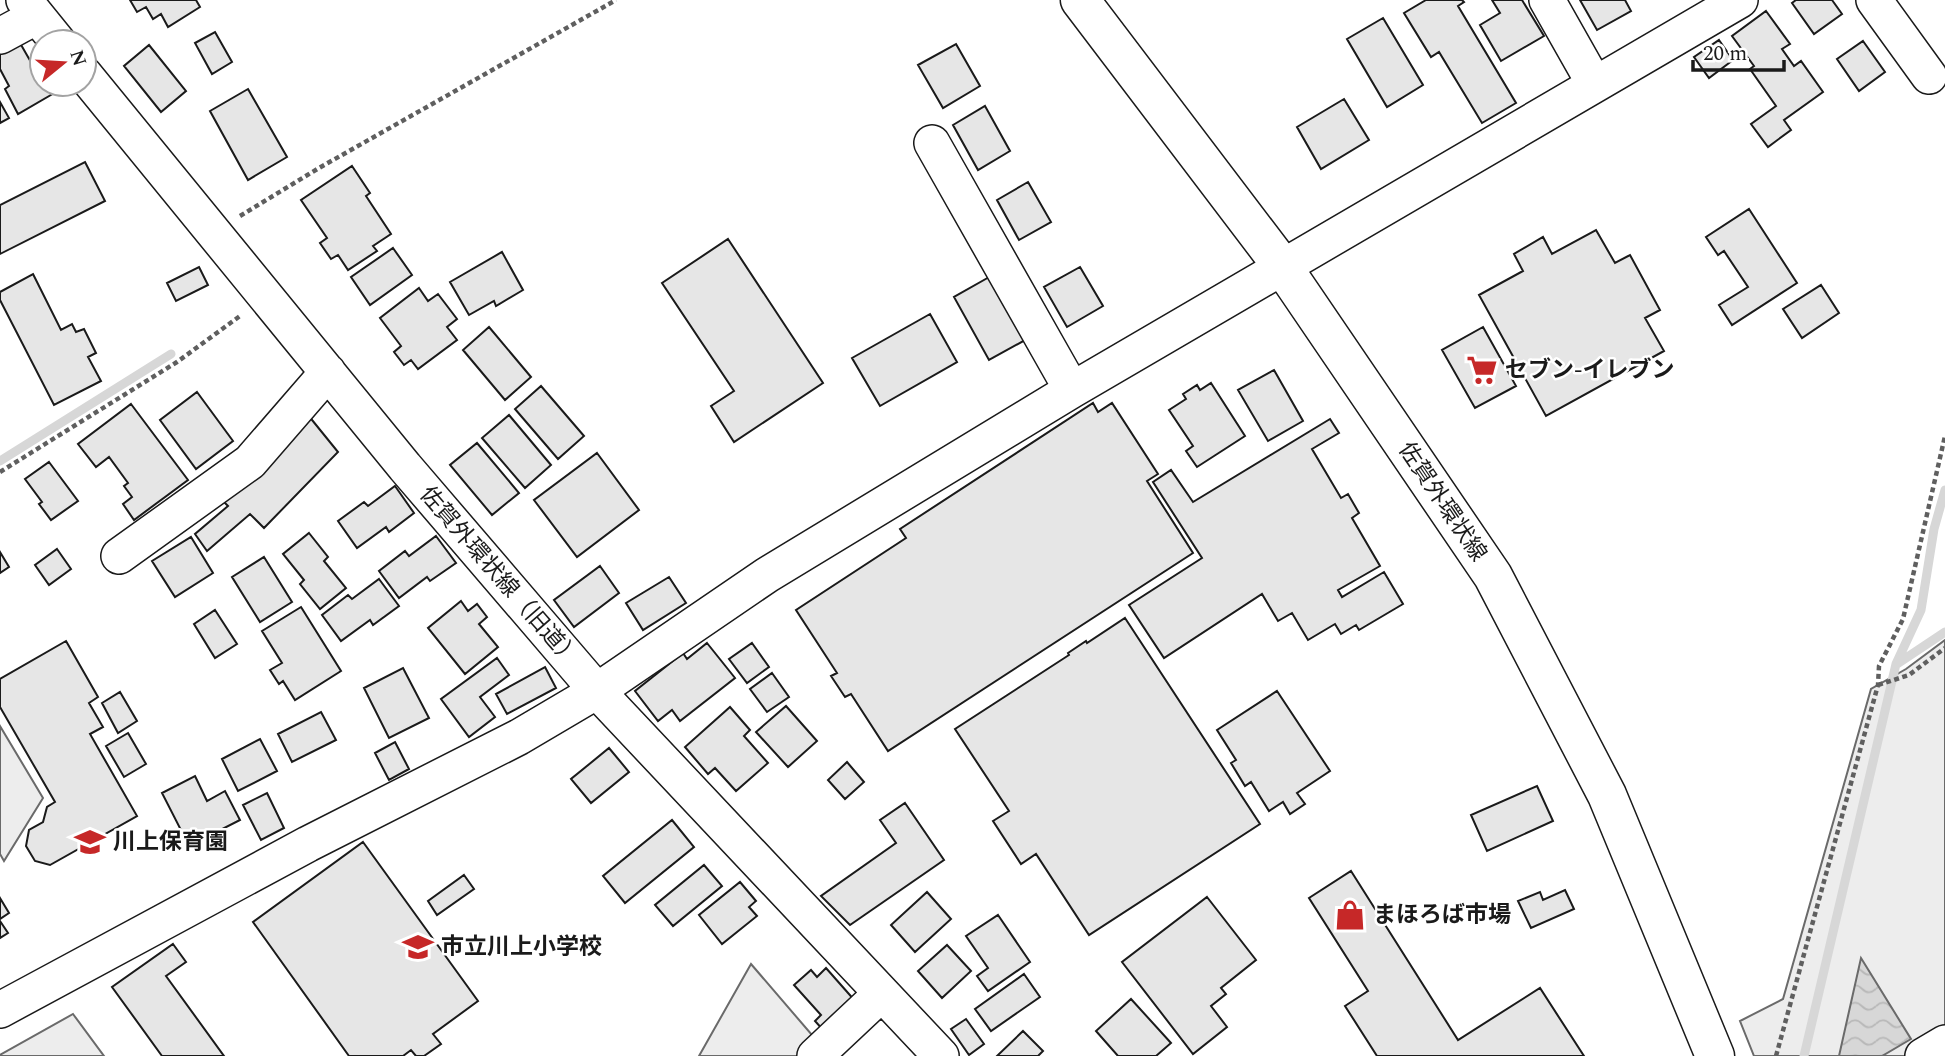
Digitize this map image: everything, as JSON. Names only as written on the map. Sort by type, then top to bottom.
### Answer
[{"type":"main road","name":"佐賀外環状線","points":[[1080,0],[1101,17],[1282,266],[1493,576],[1607,795],[1716,1056]]},
{"type":"street","points":[[1547,0],[1594,83]]},
{"type":"street","points":[[0,1010],[308,844],[519,737],[597,691],[767,575],[1072,390],[1740,0]]},
{"type":"street","points":[[1874,0],[1929,76]]},
{"type":"street","points":[[0,36],[39,19]]},
{"type":"street","name":"佐賀外環状線（旧道）","points":[[98,91],[327,373],[597,691],[941,1056]]},
{"type":"street","points":[[932,143],[1072,390]]},
{"type":"street","points":[[118,556],[250,462],[327,373]]},
{"type":"street","points":[[815,1056],[881,994]]},
{"type":"street","points":[[1923,1056],[1945,1043]]},
{"type":"path","points":[[214,233],[319,167],[616,0]]},
{"type":"path","points":[[0,472],[177,362],[266,297]]},
{"type":"path","points":[[1776,1056],[1878,685],[1879,666],[1903,619],[1945,436]]},
{"type":"path","points":[[1878,685],[1909,675],[1945,648]]},
{"type":"shaded area","points":[[1945,640],[1945,1056],[1754,1056],[1740,1021],[1783,999],[1871,689],[1906,669]]},
{"type":"shaded area","points":[[0,726],[43,798],[4,861],[0,854]]},
{"type":"shaded area","points":[[751,964],[818,1042],[802,1056],[699,1056]]},
{"type":"shaded area","points":[[73,1014],[104,1056],[0,1056],[0,1055]]},
{"type":"water","points":[[1861,958],[1911,1039],[1882,1056],[1839,1056]]},
{"type":"building","points":[[130,0],[196,0],[200,7],[168,27],[161,14],[153,19],[146,7],[137,12]]},
{"type":"building","points":[[1426,0],[1464,2],[1458,6],[1516,103],[1482,123],[1439,52],[1431,57],[1404,13]]},
{"type":"building","points":[[1492,0],[1522,0],[1544,36],[1501,61],[1480,25],[1500,13]]},
{"type":"building","points":[[1580,0],[1625,0],[1631,11],[1597,30]]},
{"type":"building","points":[[1796,0],[1832,0],[1842,14],[1814,34],[1792,3]]},
{"type":"building","points":[[1766,11],[1790,44],[1782,49],[1794,66],[1801,61],[1823,92],[1784,120],[1791,130],[1768,147],[1751,124],[1776,106],[1750,69],[1754,66],[1732,36]]},
{"type":"building","points":[[1383,18],[1423,85],[1387,107],[1347,39]]},
{"type":"building","points":[[215,32],[232,62],[212,74],[195,43]]},
{"type":"building","points":[[1719,40],[1733,60],[1709,78],[1694,57]]},
{"type":"building","points":[[1863,41],[1885,72],[1859,91],[1837,59]]},
{"type":"building","points":[[20,43],[28,57],[28,98],[46,98],[18,114],[5,89],[9,86],[0,69],[0,54]]},
{"type":"building","points":[[956,44],[980,86],[943,108],[918,65]]},
{"type":"building","points":[[149,45],[186,91],[161,112],[124,66]]},
{"type":"building","points":[[248,89],[287,157],[248,180],[210,111]]},
{"type":"building","points":[[1344,99],[1369,140],[1321,169],[1297,127]]},
{"type":"building","points":[[0,102],[9,118],[0,123]]},
{"type":"building","points":[[985,106],[1010,151],[978,170],[953,125]]},
{"type":"building","points":[[85,162],[105,201],[0,254],[0,205]]},
{"type":"building","points":[[352,166],[370,193],[366,196],[391,234],[373,246],[377,251],[348,270],[338,255],[331,259],[320,243],[327,238],[301,200]]},
{"type":"building","points":[[1028,182],[1051,222],[1019,240],[997,200]]},
{"type":"building","points":[[1749,209],[1797,283],[1732,325],[1719,305],[1748,287],[1724,251],[1718,255],[1706,237]]},
{"type":"building","points":[[1596,230],[1615,263],[1630,255],[1660,310],[1645,318],[1664,351],[1546,416],[1479,295],[1523,271],[1514,254],[1543,237],[1552,254]]},
{"type":"building","points":[[728,239],[823,383],[734,442],[711,406],[734,391],[662,283]]},
{"type":"building","points":[[393,248],[412,275],[370,305],[351,277]]},
{"type":"building","points":[[502,252],[523,290],[496,306],[494,301],[469,315],[450,282]]},
{"type":"building","points":[[199,267],[208,285],[176,301],[167,283]]},
{"type":"building","points":[[1080,267],[1103,306],[1067,327],[1044,287]]},
{"type":"building","points":[[33,274],[61,330],[72,324],[76,332],[84,329],[96,353],[88,357],[101,381],[54,405],[0,300],[0,292]]},
{"type":"building","points":[[991,276],[1027,339],[989,360],[954,297]]},
{"type":"building","points":[[1821,285],[1839,313],[1802,338],[1783,309]]},
{"type":"building","points":[[419,288],[428,301],[438,294],[457,319],[447,327],[457,340],[418,369],[411,360],[404,365],[394,352],[401,346],[380,318]]},
{"type":"building","points":[[930,314],[957,362],[880,406],[852,358]]},
{"type":"building","points":[[489,327],[531,377],[505,400],[463,350]]},
{"type":"building","points":[[1483,327],[1516,386],[1475,408],[1442,350]]},
{"type":"building","points":[[1274,370],[1303,421],[1268,441],[1238,390]]},
{"type":"building","points":[[1211,383],[1245,436],[1197,467],[1186,451],[1193,446],[1169,410],[1186,399],[1183,394],[1197,385],[1200,390]]},
{"type":"building","points":[[541,386],[584,436],[558,459],[515,409]]},
{"type":"building","points":[[197,392],[233,441],[196,469],[160,420]]},
{"type":"building","points":[[1093,403],[1098,412],[1112,403],[1158,474],[1147,481],[1193,553],[888,751],[851,694],[845,697],[831,676],[837,673],[796,610],[906,538],[900,529]]},
{"type":"building","points":[[131,404],[188,480],[134,520],[123,504],[132,497],[124,486],[128,483],[109,457],[96,467],[78,444]]},
{"type":"building","points":[[308,415],[338,452],[264,528],[250,514],[207,551],[195,534],[228,506],[223,501]]},
{"type":"building","points":[[509,415],[551,465],[525,488],[482,438]]},
{"type":"building","points":[[1330,419],[1339,433],[1312,449],[1341,498],[1348,494],[1359,513],[1352,518],[1380,566],[1338,590],[1342,597],[1384,572],[1403,604],[1359,630],[1356,625],[1341,634],[1335,624],[1308,640],[1292,613],[1278,621],[1262,594],[1164,658],[1129,605],[1202,558],[1153,482],[1171,470],[1193,502]]},
{"type":"building","points":[[477,443],[519,493],[492,515],[450,465]]},
{"type":"building","points":[[597,453],[639,510],[577,557],[534,500]]},
{"type":"building","points":[[49,462],[78,501],[51,520],[25,479]]},
{"type":"building","points":[[395,486],[414,513],[389,532],[386,527],[357,548],[338,521],[364,502],[368,506]]},
{"type":"building","points":[[309,533],[328,557],[324,561],[346,588],[320,609],[300,584],[304,580],[283,554]]},
{"type":"building","points":[[436,536],[456,563],[430,581],[427,577],[399,598],[379,571],[405,551],[409,556]]},
{"type":"building","points":[[191,537],[213,573],[175,597],[152,561]]},
{"type":"building","points":[[57,549],[71,569],[49,585],[35,565]]},
{"type":"building","points":[[0,552],[9,567],[0,573]]},
{"type":"building","points":[[264,557],[292,602],[260,622],[232,577]]},
{"type":"building","points":[[600,566],[619,593],[574,627],[554,600]]},
{"type":"building","points":[[669,577],[686,603],[643,630],[626,603]]},
{"type":"building","points":[[379,579],[399,606],[373,625],[370,620],[341,641],[322,615],[348,595],[352,599]]},
{"type":"building","points":[[461,601],[468,611],[477,604],[487,617],[479,624],[498,647],[465,674],[428,628]]},
{"type":"building","points":[[301,607],[341,671],[295,700],[283,681],[279,684],[270,670],[282,663],[262,631]]},
{"type":"building","points":[[215,610],[237,644],[215,658],[194,624]]},
{"type":"building","points":[[1125,618],[1260,824],[1089,935],[1036,854],[1021,864],[993,821],[1009,811],[955,729]]},
{"type":"building","points":[[66,641],[98,697],[89,703],[103,727],[90,734],[137,816],[50,865],[35,861],[26,846],[29,830],[43,822],[47,807],[55,802],[0,707],[0,679]]},
{"type":"building","points":[[707,643],[735,678],[680,721],[672,710],[658,721],[635,691],[683,653],[687,659]]},
{"type":"building","points":[[752,643],[769,667],[747,683],[729,659]]},
{"type":"building","points":[[497,658],[509,675],[480,697],[495,717],[469,737],[441,699]]},
{"type":"building","points":[[545,667],[556,688],[507,714],[496,694]]},
{"type":"building","points":[[403,668],[429,718],[389,738],[364,688]]},
{"type":"building","points":[[772,673],[789,697],[767,712],[750,689]]},
{"type":"building","points":[[1277,691],[1330,771],[1297,793],[1305,804],[1290,814],[1283,802],[1269,811],[1251,782],[1245,786],[1231,763],[1236,760],[1217,730]]},
{"type":"building","points":[[120,692],[137,721],[118,733],[102,703]]},
{"type":"building","points":[[786,706],[817,741],[788,767],[756,732]]},
{"type":"building","points":[[730,707],[750,730],[744,736],[768,763],[736,791],[715,768],[708,774],[685,747]]},
{"type":"building","points":[[321,712],[336,740],[292,762],[278,734]]},
{"type":"building","points":[[128,733],[146,764],[124,777],[106,746]]},
{"type":"building","points":[[260,739],[277,771],[238,791],[222,759]]},
{"type":"building","points":[[395,742],[409,769],[389,780],[375,753]]},
{"type":"building","points":[[609,748],[629,772],[591,803],[571,779]]},
{"type":"building","points":[[847,762],[864,782],[845,799],[828,780]]},
{"type":"building","points":[[195,776],[207,801],[225,791],[240,820],[195,843],[192,837],[186,840],[162,793]]},
{"type":"building","points":[[1537,786],[1553,821],[1487,851],[1471,815]]},
{"type":"building","points":[[267,793],[284,828],[261,840],[243,805]]},
{"type":"building","points":[[905,803],[944,860],[850,925],[821,896],[896,843],[880,820]]},
{"type":"building","points":[[672,820],[694,847],[625,903],[603,876]]},
{"type":"building","points":[[363,842],[478,1001],[433,1034],[441,1044],[424,1056],[416,1056],[411,1050],[403,1056],[349,1056],[253,922]]},
{"type":"building","points":[[704,865],[722,886],[673,926],[655,905]]},
{"type":"building","points":[[1351,871],[1458,1040],[1540,988],[1584,1056],[1377,1056],[1345,1006],[1368,991],[1309,898]]},
{"type":"building","points":[[464,875],[474,889],[437,915],[428,901]]},
{"type":"building","points":[[740,882],[756,901],[749,907],[757,916],[722,944],[699,915]]},
{"type":"building","points":[[1565,890],[1574,909],[1531,928],[1518,901],[1540,892],[1543,900]]},
{"type":"building","points":[[927,892],[951,919],[915,952],[891,925]]},
{"type":"building","points":[[1207,897],[1256,960],[1221,988],[1226,994],[1211,1006],[1227,1027],[1193,1054],[1122,962]]},
{"type":"building","points":[[0,898],[9,913],[0,919]]},
{"type":"building","points":[[998,915],[1030,962],[988,991],[977,976],[988,968],[966,936]]},
{"type":"building","points":[[0,921],[8,933],[0,938]]},
{"type":"building","points":[[173,944],[186,962],[166,976],[224,1056],[162,1056],[112,987]]},
{"type":"building","points":[[947,945],[971,971],[942,998],[918,971]]},
{"type":"building","points":[[826,968],[856,1002],[824,1031],[815,1021],[821,1015],[794,985],[811,970],[817,977]]},
{"type":"building","points":[[1024,974],[1040,997],[991,1031],[975,1009]]},
{"type":"building","points":[[1131,999],[1171,1043],[1156,1056],[1118,1056],[1096,1031]]},
{"type":"building","points":[[966,1019],[984,1044],[969,1055],[951,1029]]},
{"type":"building","points":[[1023,1031],[1043,1051],[1038,1056],[997,1056]]},
{"type":"waterway","points":[[0,461],[171,354]]},
{"type":"waterway","points":[[1804,1056],[1896,664],[1921,610],[1934,529],[1945,490]]},
{"type":"waterway","points":[[1897,664],[1945,632]]},
{"type":"place","name":"セブン-イレブン","points":[[1482,370]]},
{"type":"place","name":"川上保育園","points":[[90,842]]},
{"type":"place","name":"まほろば市場","points":[[1350,915]]},
{"type":"place","name":"市立川上小学校","points":[[418,947]]}]
